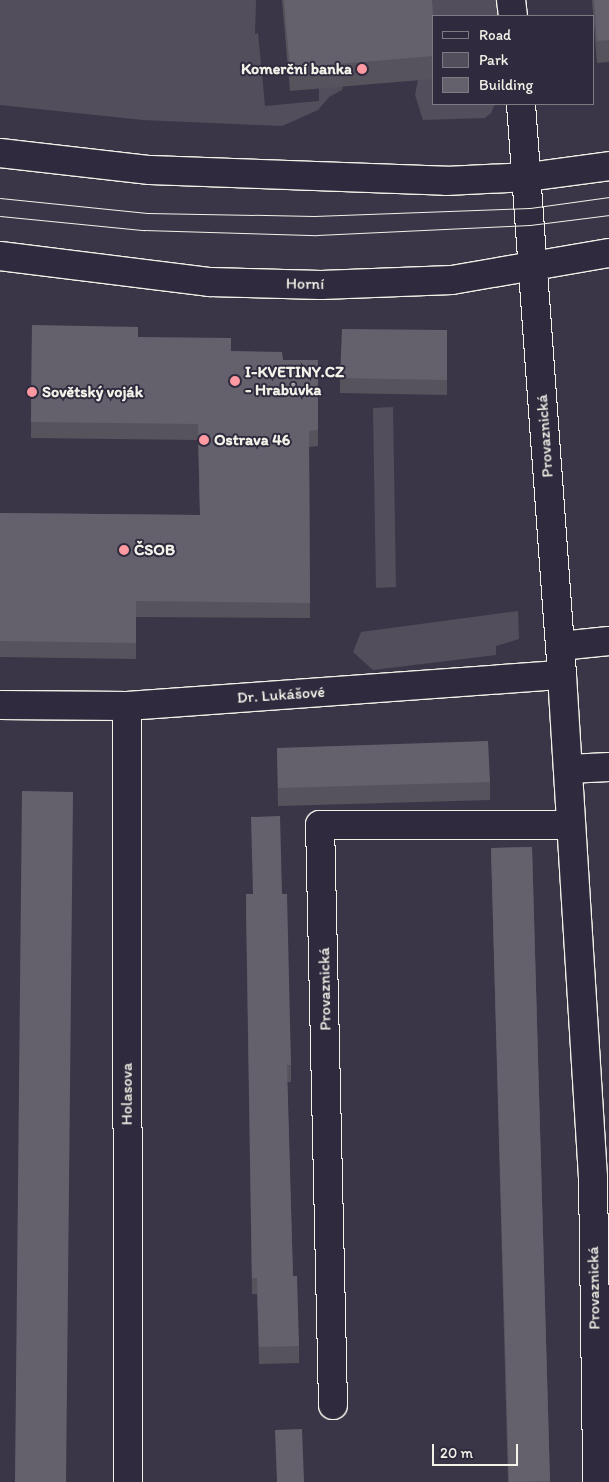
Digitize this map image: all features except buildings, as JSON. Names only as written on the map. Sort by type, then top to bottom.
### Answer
[{"type":"street","points":[[511,0],[512,15]]},
{"type":"street","name":"Provaznická","points":[[521,105],[528,176],[572,825],[601,1176],[597,1482]]},
{"type":"street","points":[[0,153],[150,170],[446,181],[528,176],[609,166]]},
{"type":"street","name":"Horní","points":[[0,256],[210,282],[321,285],[439,282],[534,268],[609,253]]},
{"type":"street","points":[[560,646],[609,641]]},
{"type":"street","name":"Dr. Lukášové","points":[[0,705],[127,706],[562,675]]},
{"type":"street","name":"Holasova","points":[[127,706],[128,1482]]},
{"type":"street","points":[[568,769],[609,767]]},
{"type":"street","name":"Provaznická","points":[[334,1404],[320,826],[572,825]]},
{"type":"green space","points":[[0,0],[256,0],[255,34],[258,33],[265,106],[319,101],[319,87],[343,85],[342,90],[329,97],[318,110],[282,126],[143,120],[0,105]]},
{"type":"green space","points":[[430,0],[501,0],[502,15],[433,15]]},
{"type":"green space","points":[[432,77],[432,105],[495,105],[491,113],[485,118],[423,120],[415,95],[418,80]]},
{"type":"green space","points":[[393,407],[396,587],[376,588],[373,408]]},
{"type":"green space","points":[[518,611],[519,639],[496,646],[496,655],[373,670],[353,652],[361,632]]},
{"type":"tram line","points":[[0,198],[147,213],[314,216],[530,208],[609,197]]},
{"type":"tram line","points":[[0,216],[144,230],[317,235],[530,225],[609,215]]},
{"type":"place","name":"Komerční banka","points":[[362,69]]},
{"type":"place","name":"I-KVETINY.CZ - Hrabůvka","points":[[235,381]]},
{"type":"place","name":"Sovětský voják","points":[[32,392]]},
{"type":"place","name":"Ostrava 46","points":[[204,440]]},
{"type":"place","name":"ČSOB","points":[[124,550]]}]
